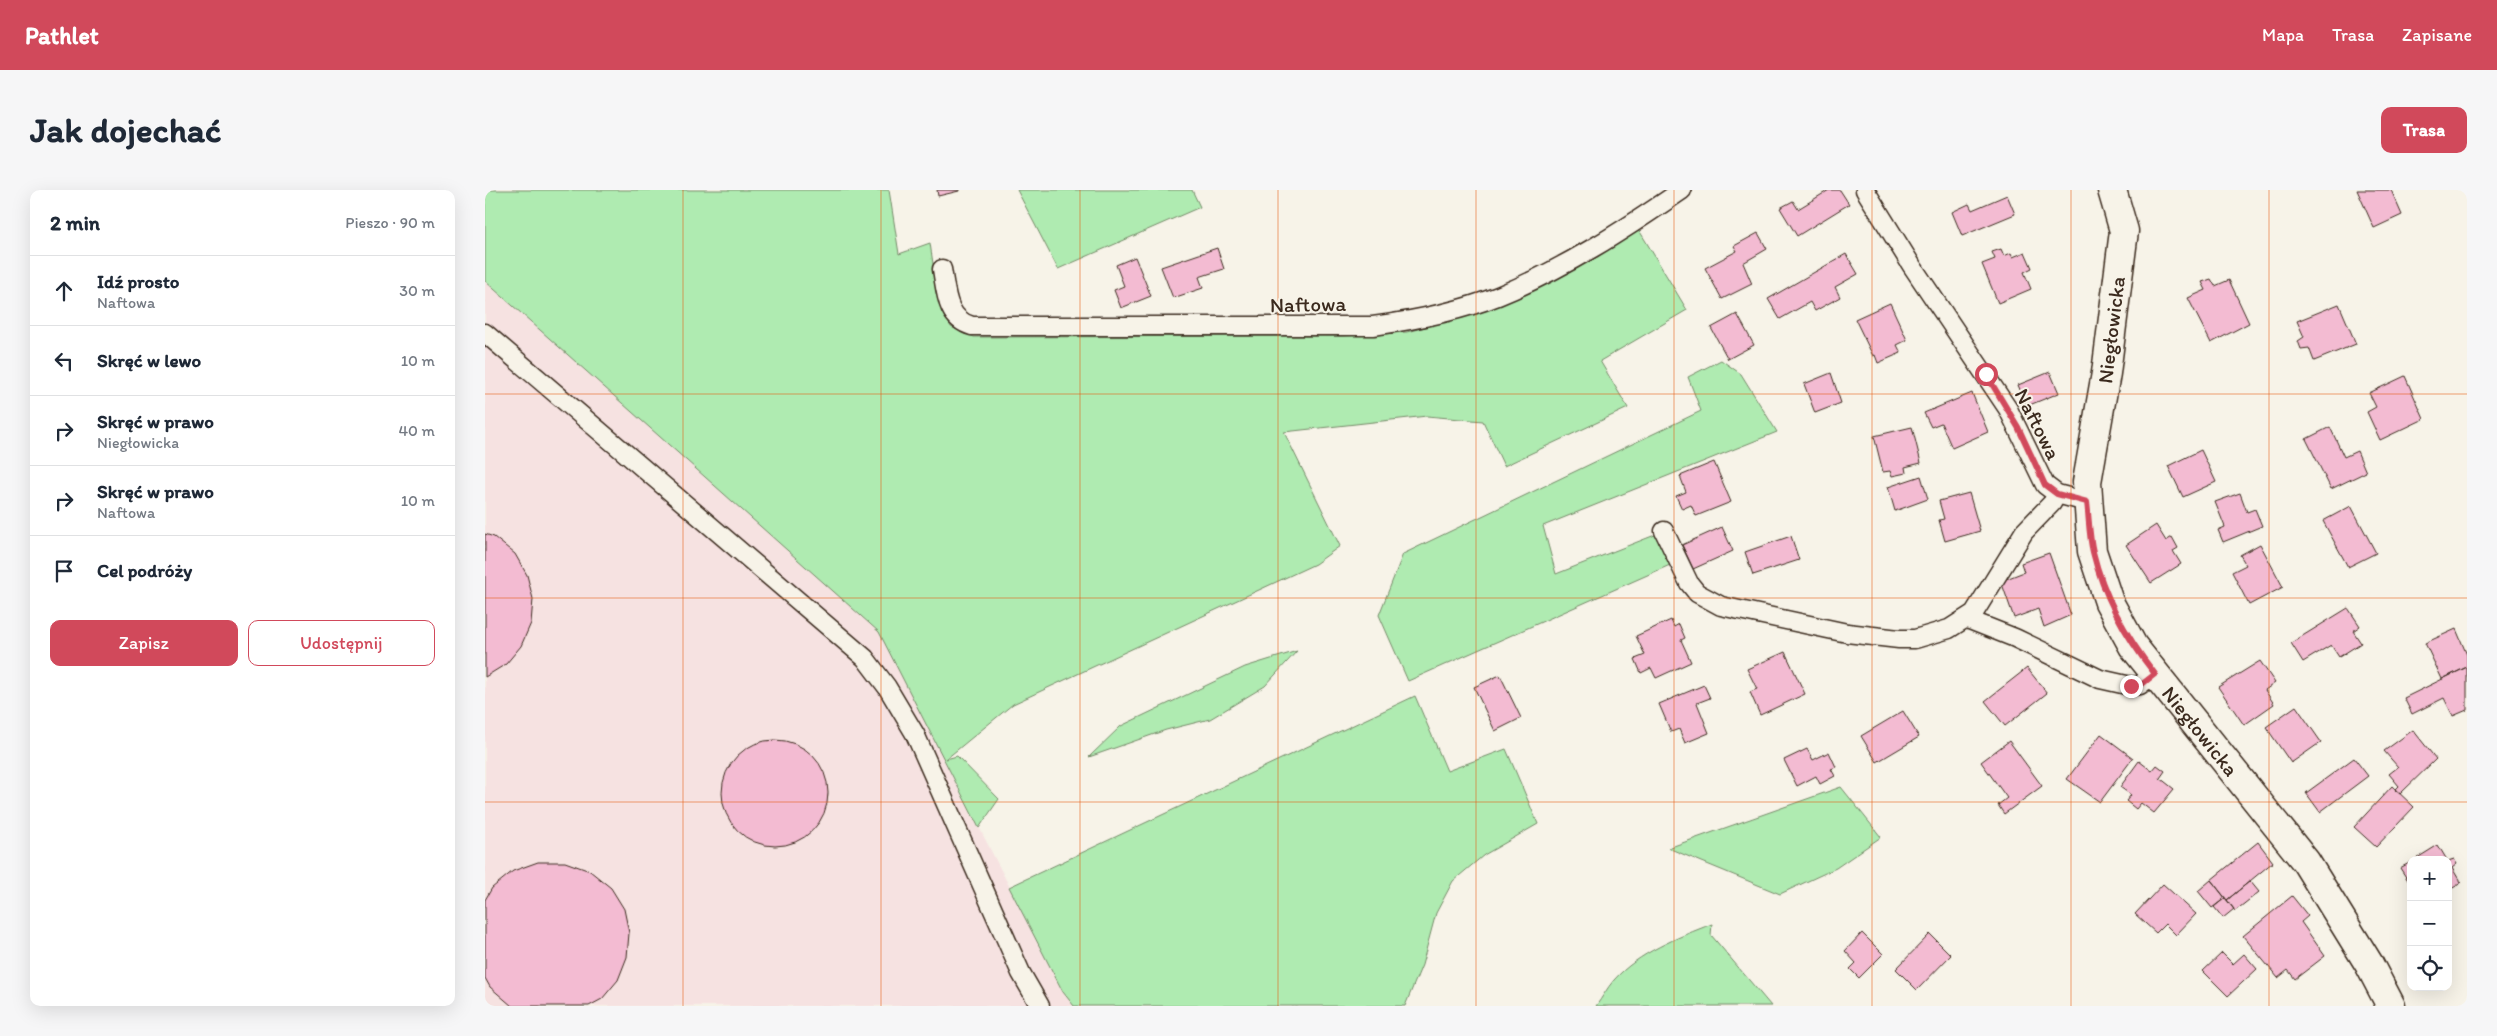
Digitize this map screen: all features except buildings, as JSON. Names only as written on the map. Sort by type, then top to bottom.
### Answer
[{"type":"street","name":"Niegłowicka","points":[[2112,190],[2124,231],[2106,373],[2087,482],[2092,551],[2109,602],[2133,646],[2306,862],[2369,964],[2391,1006]]},
{"type":"lane","name":"Naftowa","points":[[942,269],[951,310],[961,322],[972,326],[1373,326],[1427,318],[1499,296],[1565,264],[1619,232],[1682,190]]},
{"type":"lane","name":"Naftowa","points":[[1865,190],[1917,274],[2008,409],[2027,444],[2039,476],[2045,485],[2057,494]]},
{"type":"lane","points":[[485,333],[865,658],[887,688],[915,734],[1021,972],[1041,1006]]},
{"type":"lane","points":[[1664,531],[1689,583],[1709,600],[1733,610],[1847,633],[1899,639],[1931,636],[1967,619],[1977,608],[2024,532],[2052,503],[2057,494],[2087,502]]},
{"type":"lane","points":[[1967,619],[2015,638],[2100,679],[2131,686],[2141,685],[2155,674]]},
{"type":"shaded area","points":[[485,279],[712,480],[879,632],[1063,991],[1075,1006],[485,1006]]},
{"type":"green space","points":[[485,190],[889,190],[899,254],[930,243],[939,305],[951,327],[974,337],[1344,336],[1407,332],[1479,312],[1542,286],[1639,230],[1687,310],[1600,361],[1628,408],[1504,466],[1483,421],[1427,416],[1284,432],[1340,546],[1315,564],[1013,704],[946,759],[957,756],[999,799],[979,828],[879,632],[485,281]]},
{"type":"green space","points":[[1017,190],[1192,190],[1200,207],[1058,269]]},
{"type":"green space","points":[[1721,360],[1741,374],[1777,432],[1543,526],[1556,574],[1655,535],[1670,565],[1408,681],[1379,615],[1403,554],[1701,411],[1688,377]]},
{"type":"green space","points":[[1297,651],[1265,686],[1210,719],[1166,730],[1089,757],[1121,726],[1245,667]]},
{"type":"green space","points":[[1415,696],[1447,771],[1506,749],[1538,824],[1484,855],[1453,881],[1436,913],[1422,965],[1405,1006],[1074,1006],[1063,992],[1009,887]]},
{"type":"green space","points":[[1841,787],[1881,837],[1836,868],[1780,894],[1668,848]]},
{"type":"green space","points":[[1712,924],[1711,935],[1771,1006],[1596,1006],[1614,980],[1635,962],[1672,940]]},
{"type":"route","points":[[1986,374],[2018,427],[2027,444],[2039,476],[2045,485],[2057,494],[2087,502],[2092,551],[2109,602],[2133,646],[2155,674],[2141,685],[2131,686]]}]
